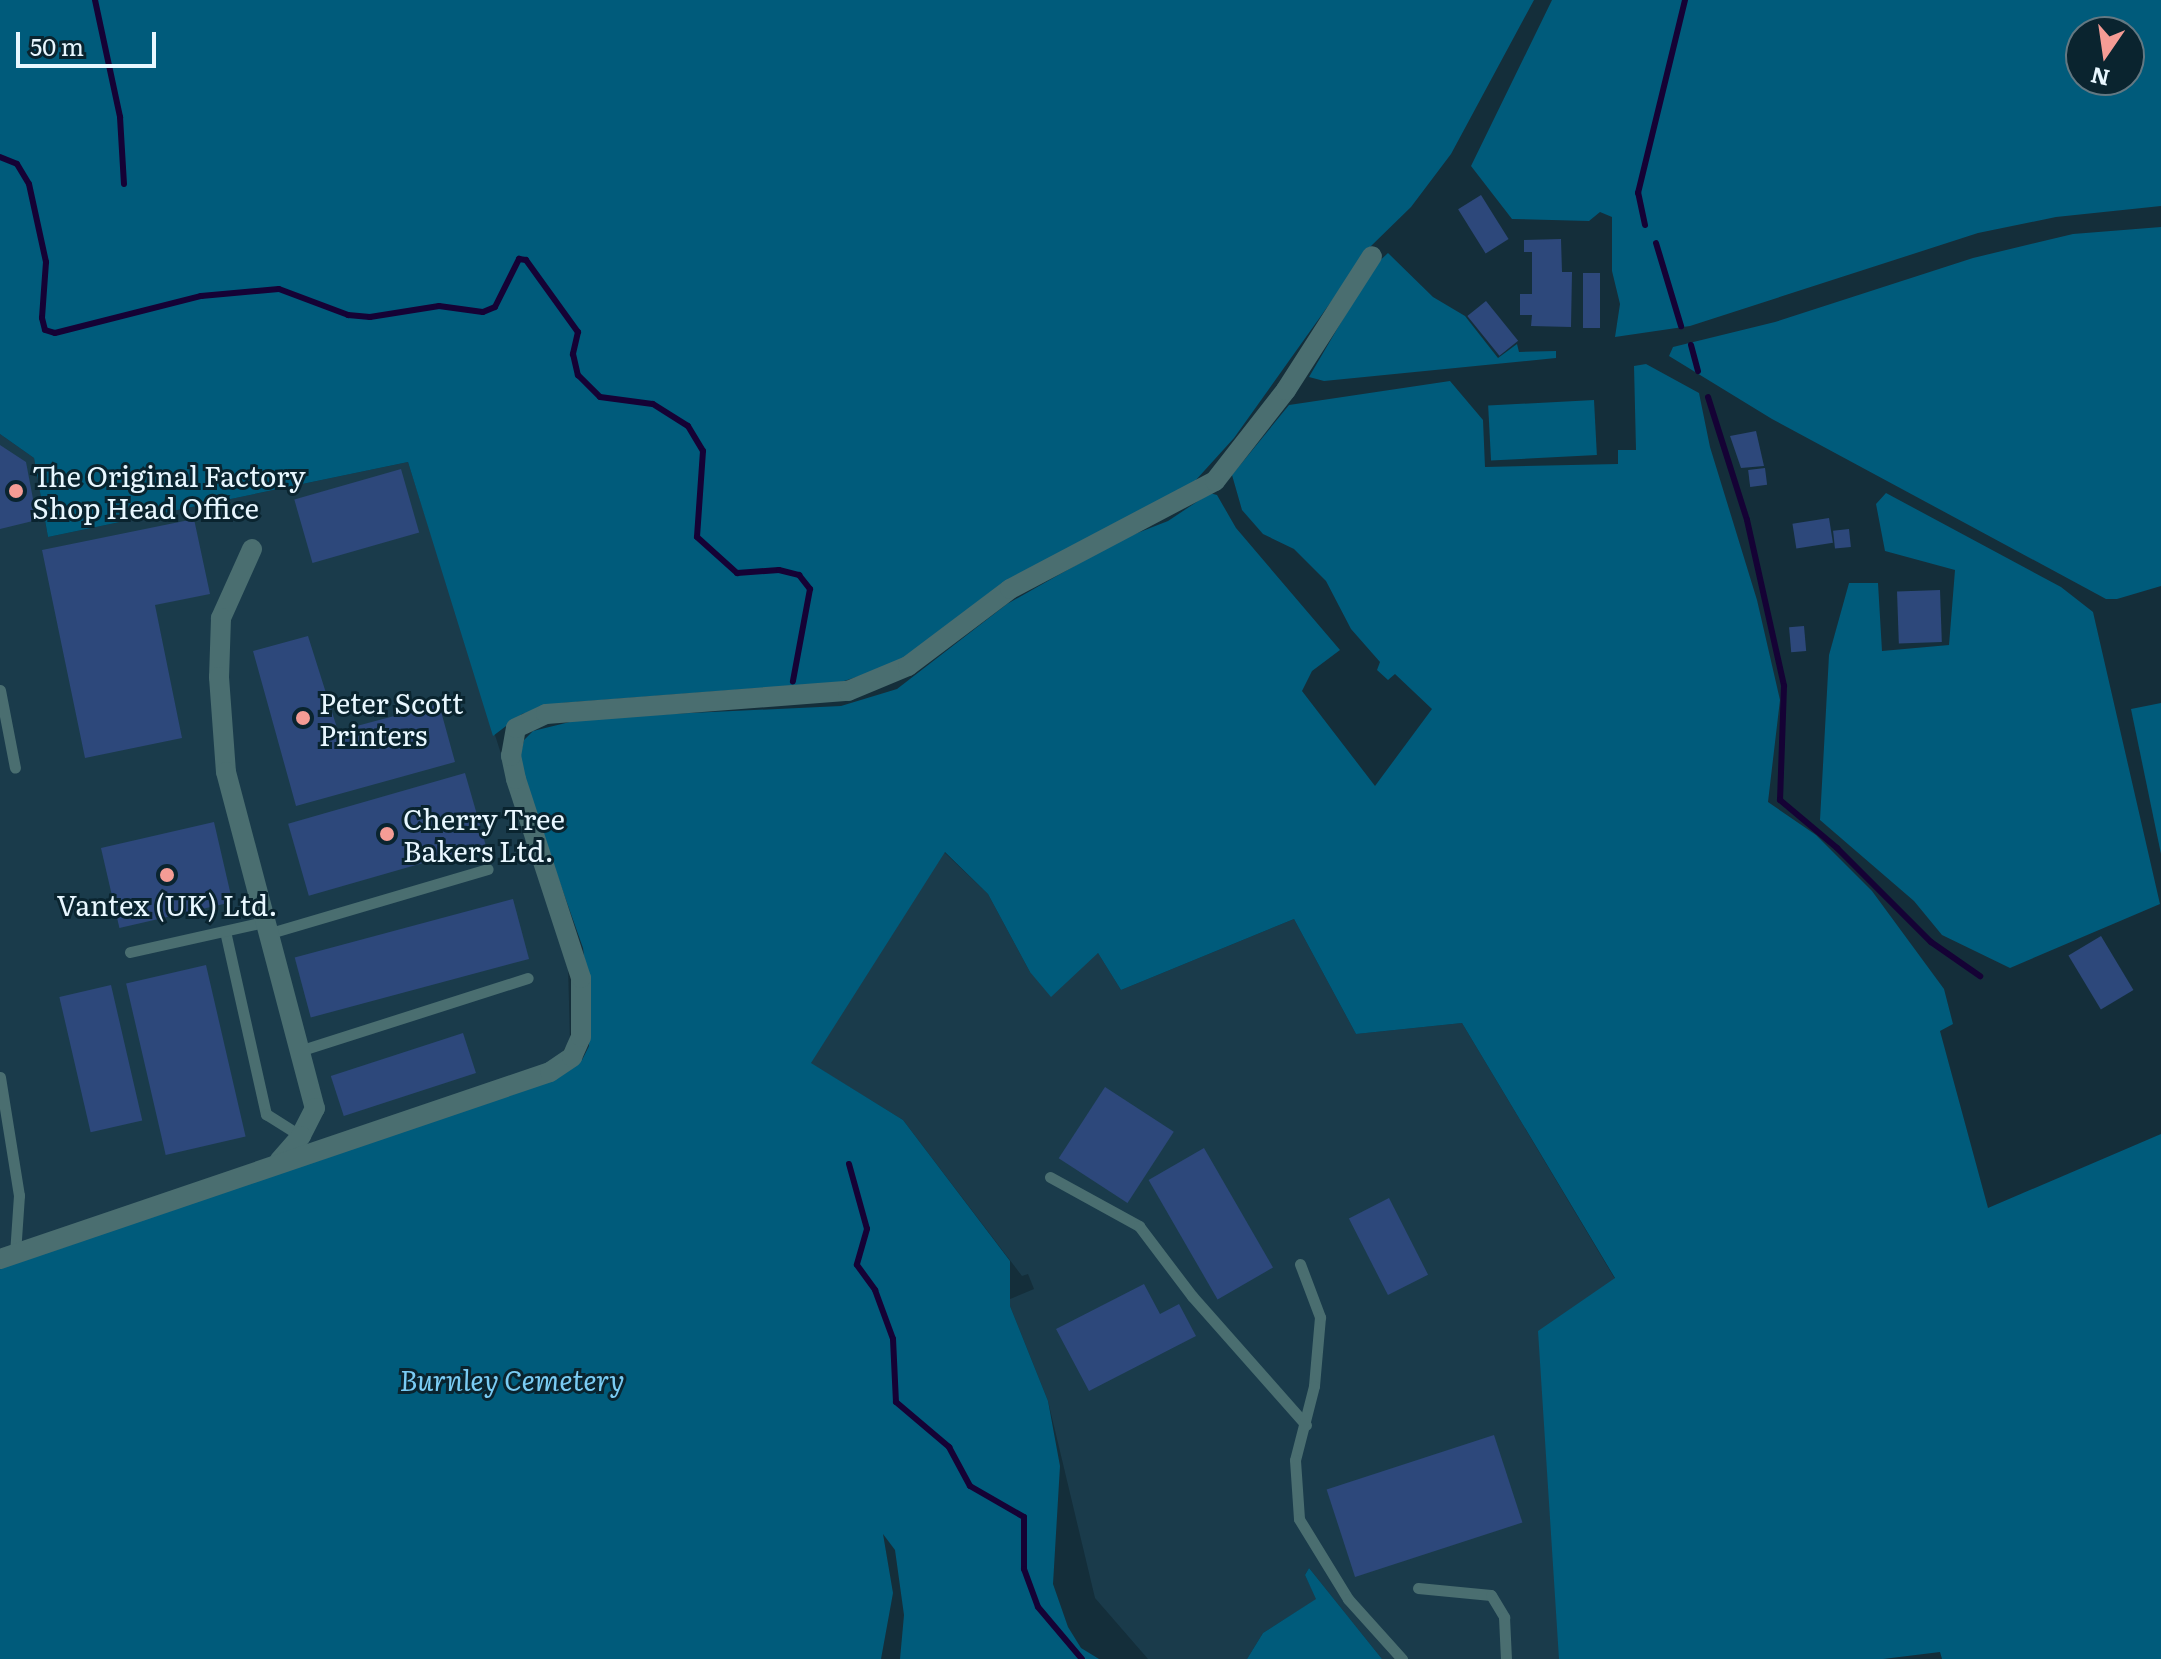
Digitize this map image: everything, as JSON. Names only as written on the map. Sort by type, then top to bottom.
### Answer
[{"type":"street","points":[[7,1257],[279,1161],[550,1072],[572,1057],[581,1037],[581,978],[516,779],[511,756],[516,728],[546,714],[848,691],[908,666],[1010,589],[1215,481],[1286,390],[1372,256]]},
{"type":"street","points":[[252,549],[221,618],[219,677],[226,772],[315,1108],[301,1136],[279,1161]]},
{"type":"lane","points":[[0,690],[15,768]]},
{"type":"lane","points":[[130,952],[225,931],[265,928],[488,869]]},
{"type":"lane","points":[[225,931],[266,1114],[301,1136]]},
{"type":"lane","points":[[299,1051],[528,978]]},
{"type":"lane","points":[[0,1077],[19,1195],[7,1257]]},
{"type":"lane","points":[[1050,1177],[1139,1226],[1192,1296],[1306,1425]]},
{"type":"lane","points":[[1300,1264],[1320,1317],[1306,1425],[1295,1460],[1299,1519],[1348,1599],[1402,1659]]},
{"type":"lane","points":[[1418,1588],[1491,1595],[1504,1617],[1506,1659]]},
{"type":"shaded area","points":[[0,434],[34,458],[48,537],[408,462],[568,964],[570,1040],[550,1072],[0,1259]]},
{"type":"shaded area","points":[[944,852],[988,894],[1030,972],[1098,953],[1121,990],[1294,919],[1356,1034],[1462,1023],[1615,1279],[1662,1659],[1382,1659],[1309,1568],[1305,1575],[1317,1599],[1263,1633],[1247,1659],[1148,1659],[1095,1598],[1048,1401],[1010,1306],[1010,1299],[1034,1289],[1028,1274],[1022,1276],[903,1120],[810,1063]]},
{"type":"green space","points":[[0,0],[1534,0],[1451,154],[1411,207],[1370,247],[1234,438],[1195,481],[900,663],[841,682],[562,703],[522,714],[493,736],[408,462],[48,537],[34,458],[0,434]]},
{"type":"green space","points":[[1552,0],[2161,0],[2161,206],[2056,217],[1978,233],[1690,326],[1615,337],[1620,304],[1612,271],[1612,217],[1600,212],[1589,221],[1512,219],[1471,166]]},
{"type":"green space","points":[[2161,227],[2161,586],[2117,599],[2106,599],[1772,419],[1669,356],[1673,347],[1775,322],[1973,258],[2073,234]]},
{"type":"green space","points":[[1388,253],[1433,297],[1465,316],[1498,358],[1517,344],[1519,352],[1556,351],[1556,358],[1324,381],[1309,377],[1374,266]]},
{"type":"green space","name":"Burnley Cemetery","points":[[1646,364],[1699,393],[1710,447],[1757,600],[1780,700],[1768,802],[1816,835],[1872,891],[1944,989],[1953,1024],[1940,1031],[1988,1208],[2161,1134],[2161,1659],[1942,1659],[1940,1652],[1883,1659],[1559,1659],[1538,1331],[1615,1278],[1462,1023],[1356,1034],[1294,919],[1121,990],[1098,953],[1051,997],[1030,972],[988,894],[945,852],[811,1063],[903,1120],[1010,1261],[1010,1306],[1048,1401],[1060,1466],[1053,1584],[1068,1627],[1081,1648],[1099,1659],[900,1659],[904,1615],[895,1550],[883,1534],[893,1593],[881,1659],[0,1659],[0,1260],[582,1060],[589,1046],[590,1003],[583,948],[518,764],[524,740],[533,731],[586,718],[841,706],[897,689],[1007,604],[1122,539],[1168,521],[1210,493],[1217,495],[1236,528],[1340,650],[1312,671],[1302,691],[1375,786],[1432,709],[1395,674],[1388,680],[1377,670],[1380,662],[1351,629],[1326,581],[1294,549],[1263,534],[1242,510],[1232,475],[1289,405],[1450,381],[1483,420],[1485,467],[1618,464],[1618,450],[1636,450],[1634,366]]},
{"type":"green space","points":[[1594,400],[1597,455],[1491,460],[1488,406]]},
{"type":"green space","points":[[1886,493],[2061,587],[2093,612],[2160,904],[2010,968],[1942,935],[1914,901],[1820,820],[1829,655],[1849,583],[1878,583],[1882,651],[1949,645],[1955,570],[1885,551],[1876,504]]},
{"type":"green space","points":[[2161,703],[2161,854],[2131,709]]},
{"type":"green space","points":[[1309,1568],[1382,1659],[1247,1659],[1263,1633],[1316,1599],[1305,1575]]},
{"type":"building","points":[[1481,195],[1509,239],[1486,253],[1458,209]]},
{"type":"building","points":[[1561,239],[1562,272],[1572,272],[1571,327],[1531,326],[1532,315],[1520,315],[1520,294],[1532,294],[1532,252],[1524,252],[1524,240]]},
{"type":"building","points":[[1583,273],[1600,273],[1600,328],[1583,328]]},
{"type":"building","points":[[1486,301],[1518,341],[1499,356],[1467,316]]},
{"type":"building","points":[[1756,431],[1764,466],[1741,468],[1730,436]]},
{"type":"building","name":"The Original Factory Shop Head Office","points":[[0,445],[26,462],[37,520],[0,529]]},
{"type":"building","points":[[1765,468],[1767,485],[1750,487],[1748,470]]},
{"type":"building","points":[[401,469],[419,532],[312,563],[294,500]]},
{"type":"building","points":[[1829,518],[1833,543],[1796,548],[1792,524]]},
{"type":"building","points":[[194,519],[210,594],[155,605],[182,738],[85,758],[42,550]]},
{"type":"building","points":[[1849,529],[1851,547],[1835,549],[1833,531]]},
{"type":"building","points":[[1940,590],[1942,642],[1899,643],[1897,592]]},
{"type":"building","points":[[1804,626],[1806,651],[1791,652],[1789,627]]},
{"type":"building","name":"Peter Scott Printers","points":[[308,636],[338,731],[439,704],[455,762],[296,806],[253,651]]},
{"type":"building","name":"Cherry Tree Bakers Ltd.","points":[[465,773],[486,845],[309,896],[288,824]]},
{"type":"building","name":"Vantex (UK) Ltd.","points":[[214,822],[232,902],[119,928],[101,848]]},
{"type":"building","points":[[513,899],[529,959],[311,1017],[295,957]]},
{"type":"building","points":[[2101,936],[2133,990],[2101,1010],[2068,956]]},
{"type":"building","points":[[206,965],[246,1136],[166,1155],[126,983]]},
{"type":"building","points":[[111,985],[142,1120],[91,1132],[59,997]]},
{"type":"building","points":[[463,1033],[476,1073],[344,1116],[331,1076]]},
{"type":"building","points":[[1105,1087],[1174,1132],[1127,1203],[1059,1158]]},
{"type":"building","points":[[1204,1148],[1273,1268],[1218,1300],[1149,1180]]},
{"type":"building","points":[[1389,1198],[1428,1275],[1388,1295],[1349,1218]]},
{"type":"building","points":[[1144,1284],[1160,1314],[1179,1304],[1196,1336],[1089,1391],[1056,1329]]},
{"type":"building","points":[[1494,1435],[1522,1522],[1355,1577],[1327,1489]]},
{"type":"waterway","points":[[95,0],[120,117],[124,184]]},
{"type":"waterway","points":[[1645,225],[1638,193],[1685,0]]},
{"type":"waterway","points":[[0,157],[17,164],[29,184],[46,262],[42,318],[45,330],[55,333],[201,296],[279,289],[348,315],[370,317],[439,306],[483,312],[495,307],[519,259],[526,260],[578,332],[573,354],[578,375],[600,397],[653,404],[688,426],[703,451],[697,537],[737,573],[779,570],[799,575],[810,589],[793,681]]},
{"type":"waterway","points":[[1656,243],[1681,326]]},
{"type":"waterway","points":[[1691,345],[1698,371]]},
{"type":"waterway","points":[[1708,397],[1747,520],[1784,686],[1780,800],[1837,848],[1931,942],[1980,976]]},
{"type":"waterway","points":[[849,1164],[867,1229],[857,1265],[875,1290],[893,1339],[896,1402],[949,1447],[970,1486],[1024,1517],[1024,1569],[1038,1607],[1082,1659]]},
{"type":"place","name":"The Original Factory Shop Head Office","points":[[16,491]]},
{"type":"place","name":"Peter Scott Printers","points":[[303,718]]},
{"type":"place","name":"Cherry Tree Bakers Ltd.","points":[[387,834]]},
{"type":"place","name":"Vantex (UK) Ltd.","points":[[167,875]]}]
